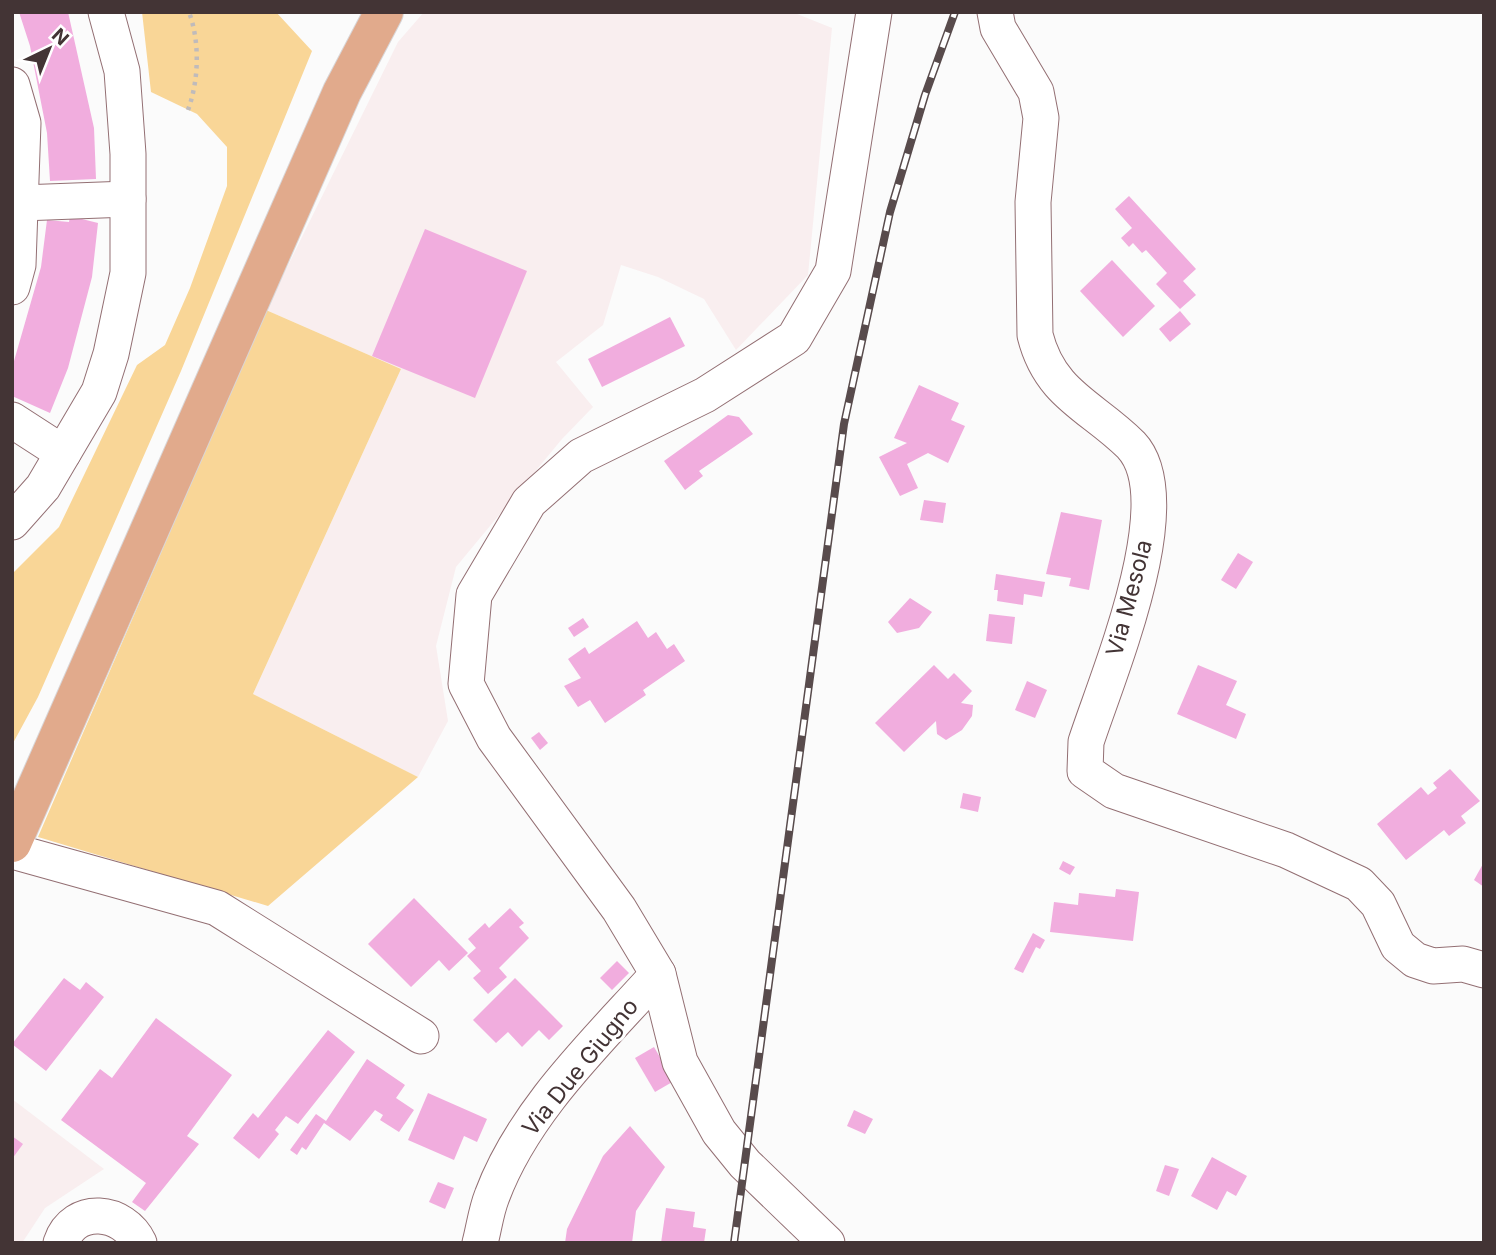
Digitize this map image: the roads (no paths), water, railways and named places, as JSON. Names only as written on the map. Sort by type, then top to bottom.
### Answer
[{"type":"main road","points":[[12,843],[375,16]]},
{"type":"street","points":[[12,522],[43,487],[99,392],[111,354],[128,272],[128,199],[122,71],[106,12]]},
{"type":"street","points":[[827,1243],[745,1164],[719,1132],[680,1062],[658,974],[619,909],[494,738],[466,684],[474,594],[529,502],[581,456],[705,395],[794,338],[833,271],[874,12]]},
{"type":"street","name":"Via Mesola","points":[[995,12],[998,28],[1036,92],[1041,118],[1033,202],[1035,335],[1040,354],[1055,380],[1076,402],[1130,445],[1143,462],[1150,484],[1146,551],[1086,742],[1085,771],[1114,791],[1286,850],[1359,884],[1378,904],[1398,946],[1415,960],[1433,966],[1463,964],[1484,970]]},
{"type":"street","points":[[12,85],[23,123],[19,265],[12,287]]},
{"type":"street","points":[[21,203],[128,199]]},
{"type":"street","points":[[12,420],[63,453]]},
{"type":"street","points":[[12,851],[216,908],[421,1036]]},
{"type":"street","name":"Via Due Giugno","points":[[480,1243],[491,1196],[521,1139],[563,1081],[658,974]]},
{"type":"street","points":[[61,1243],[72,1225],[98,1215],[125,1223],[139,1243]]},
{"type":"railway","points":[[734,1243],[844,424],[890,212],[925,95],[955,12]]}]
